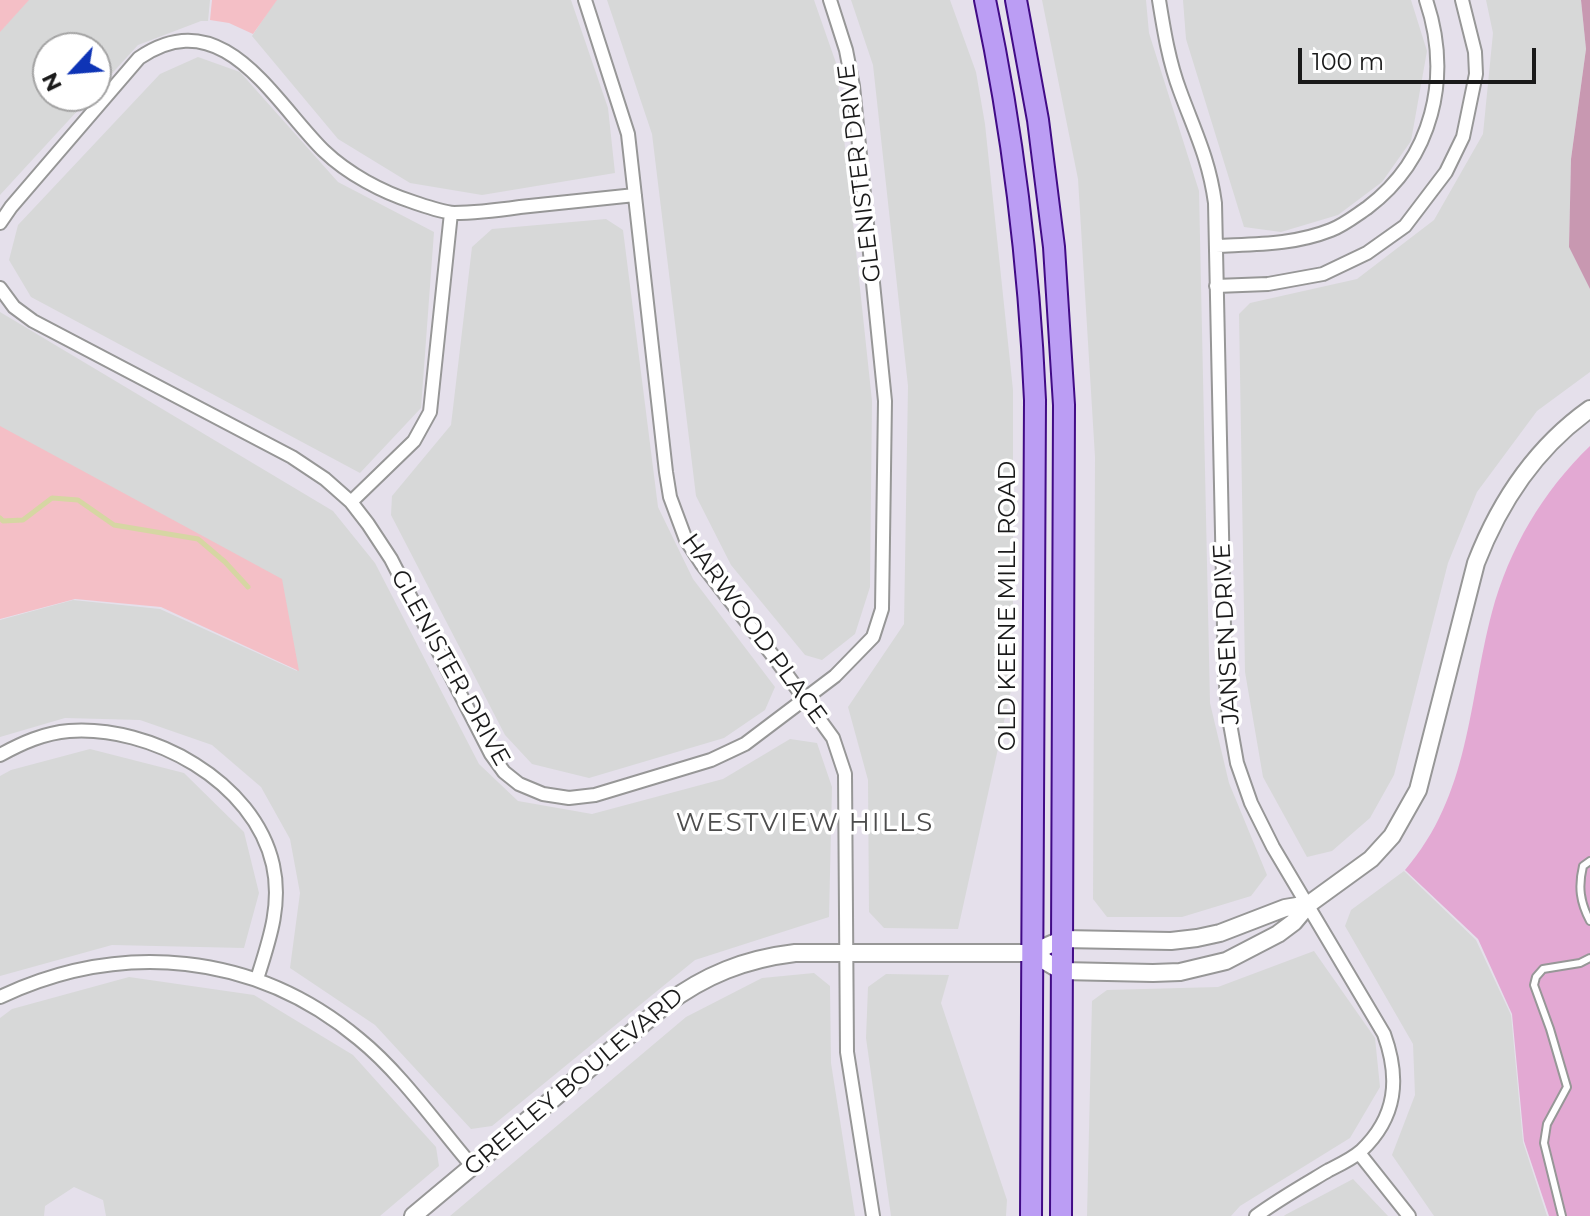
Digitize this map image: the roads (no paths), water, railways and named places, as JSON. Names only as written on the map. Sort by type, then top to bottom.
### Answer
[{"type":"main road","name":"OLD KEENE MILL ROAD","points":[[985,0],[1016,173],[1031,322],[1036,485],[1031,1216]]},
{"type":"main road","points":[[1016,0],[1038,120],[1061,329],[1065,492],[1061,1216]]},
{"type":"street","name":"HARWOOD PLACE","points":[[585,0],[628,134],[666,472],[677,520],[701,563],[833,738],[845,774],[847,1052],[873,1216]]},
{"type":"street","name":"GLENISTER DRIVE","points":[[0,288],[14,307],[33,321],[292,457],[325,479],[351,502],[391,559],[491,754],[504,772],[543,794],[569,798],[595,795],[711,760],[745,744],[861,653],[873,637],[882,609],[885,401],[853,86],[846,50],[830,0]]},
{"type":"street","name":"JANSEN DRIVE","points":[[1159,0],[1166,46],[1179,90],[1211,172],[1216,246],[1225,674],[1237,763],[1251,803],[1273,847],[1384,1034],[1393,1057],[1395,1082],[1390,1106],[1381,1126],[1359,1153],[1256,1216]]},
{"type":"street","points":[[1216,246],[1288,243],[1333,230],[1387,192],[1407,167],[1435,108],[1436,36],[1426,0]]},
{"type":"street","points":[[1216,286],[1268,284],[1323,274],[1367,253],[1405,226],[1446,172],[1463,137],[1476,74],[1475,52],[1462,0]]},
{"type":"street","points":[[0,223],[139,58],[168,38],[200,34],[228,43],[245,56],[311,138],[345,168],[410,202],[451,213],[635,195]]},
{"type":"street","points":[[351,502],[414,441],[430,412],[451,213]]},
{"type":"street","name":"GREELEY BOULEVARD","points":[[1031,953],[1062,971],[1180,972],[1226,961],[1286,928],[1309,904],[1371,859],[1404,818],[1423,773],[1476,563],[1489,529],[1539,453],[1590,409]]},
{"type":"street","points":[[0,755],[52,734],[69,731],[108,733],[154,745],[198,767],[225,786],[257,824],[274,868],[275,916],[257,979]]},
{"type":"street","name":"GREELEY BOULEVARD","points":[[413,1216],[665,1005],[702,979],[731,966],[767,956],[1031,953],[1063,939],[1171,941],[1220,933],[1285,908],[1309,904]]},
{"type":"street","points":[[0,997],[50,976],[116,962],[182,963],[257,979],[306,1002],[361,1040],[472,1166]]},
{"type":"street","points":[[1359,1153],[1409,1216]]},
{"type":"lane","points":[[1590,861],[1583,866],[1579,890],[1590,921]]},
{"type":"lane","points":[[1562,1216],[1544,1143],[1550,1115],[1567,1087],[1534,985],[1543,969],[1580,963],[1590,958]]},
{"type":"waterway","points":[[0,518],[3,521],[23,520],[52,498],[78,500],[114,525],[198,539],[248,587]]},
{"type":"district","name":"WESTVIEW HILLS","points":[[805,823]]}]
